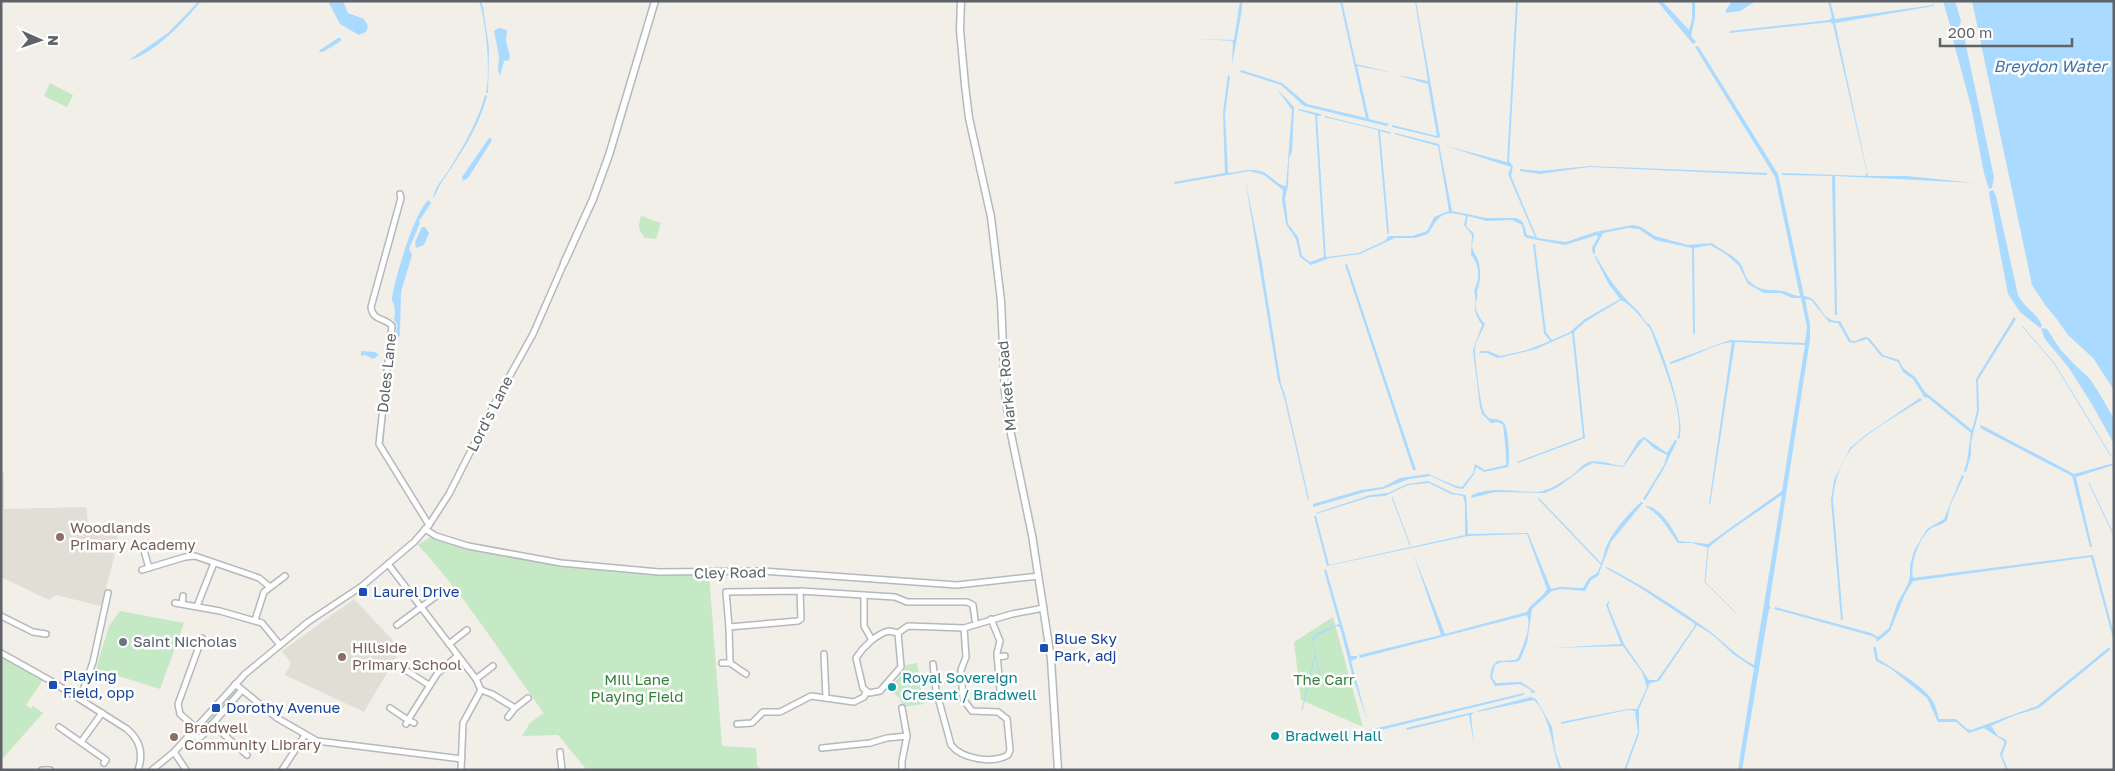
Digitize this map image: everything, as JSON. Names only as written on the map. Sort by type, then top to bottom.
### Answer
[{"type":"street","name":"Lord's Lane","points":[[152,770],[174,752],[234,684],[280,644],[308,622],[362,586],[414,542],[427,527],[449,494],[498,397],[533,334],[593,199],[606,164],[655,1]]},
{"type":"street","name":"Market Road","points":[[961,1],[960,30],[965,85],[969,118],[988,201],[1000,300],[1005,392],[1039,576],[1051,659],[1058,770]]},
{"type":"street","name":"Doles Lane","points":[[400,194],[401,198],[371,307],[372,313],[376,318],[390,322],[392,326],[379,444],[427,527]]},
{"type":"street","name":"Cley Road","points":[[427,527],[436,536],[468,546],[561,563],[659,572],[761,571],[957,585],[1039,576]]},
{"type":"street","points":[[143,547],[149,568]]},
{"type":"street","points":[[142,570],[191,556],[260,578],[270,587]]},
{"type":"street","points":[[197,606],[214,563]]},
{"type":"street","points":[[388,564],[476,680],[481,690],[492,694],[515,708]]},
{"type":"street","points":[[255,620],[262,597],[270,587],[285,576]]},
{"type":"street","points":[[729,627],[798,621],[801,619],[800,591]]},
{"type":"street","points":[[730,663],[726,592],[800,591],[895,597],[907,602],[971,603],[975,620]]},
{"type":"street","points":[[80,699],[93,662],[108,593]]},
{"type":"street","points":[[398,626],[439,595]]},
{"type":"street","points":[[183,596],[179,604],[197,606],[255,620],[264,624],[280,644]]},
{"type":"street","points":[[864,596],[864,626],[872,640]]},
{"type":"street","points":[[898,633],[908,626],[964,628],[1044,608]]},
{"type":"street","points":[[1,616],[33,632],[46,634]]},
{"type":"street","points":[[991,620],[1000,641],[997,657],[1000,690]]},
{"type":"street","points":[[933,664],[936,690],[951,745],[954,749],[973,758],[996,759],[1008,755],[1010,750],[1007,718],[998,712],[972,711],[963,699],[961,670],[966,657],[964,628]]},
{"type":"street","points":[[448,644],[467,630]]},
{"type":"street","points":[[892,630],[898,633],[901,667],[880,691],[866,692],[863,688],[856,658],[872,640],[892,630]]},
{"type":"street","points":[[196,728],[180,714],[178,704],[202,638]]},
{"type":"street","points":[[1,653],[127,729],[137,739],[141,755],[139,769]]},
{"type":"street","points":[[824,654],[826,698]]},
{"type":"street","points":[[407,722],[429,685],[444,667],[457,656]]},
{"type":"street","points":[[997,657],[1005,656]]},
{"type":"street","points":[[722,663],[730,663],[746,674]]},
{"type":"street","points":[[476,680],[493,666]]},
{"type":"street","points":[[404,669],[429,685]]},
{"type":"street","points":[[234,684],[305,735],[321,743],[462,760]]},
{"type":"street","name":"Lord's Lane","points":[[191,734],[195,737],[201,736],[242,690]]},
{"type":"street","points":[[461,770],[463,724],[481,690]]},
{"type":"street","points":[[737,724],[752,723],[763,712],[780,712],[811,696],[854,702],[864,697],[866,692]]},
{"type":"street","points":[[508,717],[515,708],[528,698]]},
{"type":"street","points":[[390,708],[407,722],[414,723]]},
{"type":"street","points":[[902,708],[907,736],[902,770]]},
{"type":"street","points":[[81,742],[102,713]]},
{"type":"street","points":[[212,724],[247,755]]},
{"type":"street","points":[[745,724],[745,732]]},
{"type":"street","points":[[59,726],[106,760]]},
{"type":"street","points":[[282,770],[305,735]]},
{"type":"street","points":[[822,748],[870,743],[887,738],[907,736]]},
{"type":"street","points":[[174,752],[186,770]]},
{"type":"street","points":[[560,752],[562,770]]},
{"type":"street","points":[[42,770],[50,770]]},
{"type":"shaded area","name":"Woodlands Primary Academy","points":[[1,472],[4,473],[4,509],[86,507],[89,532],[118,533],[114,558],[101,606],[56,595],[49,600],[1,577]]},
{"type":"shaded area","name":"Hillside Primary School","points":[[354,599],[401,649],[364,712],[285,675],[291,663],[282,651]]},
{"type":"green space","points":[[50,83],[73,95],[67,107],[44,96]]},
{"type":"green space","points":[[641,216],[661,223],[656,239],[645,238],[641,233],[639,225]]},
{"type":"green space","name":"Mill Lane Playing Field","points":[[432,536],[443,540],[576,568],[669,575],[709,574],[722,746],[756,748],[757,765],[761,770],[587,770],[558,735],[522,736],[530,723],[542,714],[545,715],[452,585],[418,545]]},
{"type":"green space","points":[[120,611],[184,623],[160,689],[96,669],[109,626]]},
{"type":"green space","name":"The Carr","points":[[1333,617],[1363,727],[1301,700],[1294,642]]},
{"type":"green space","points":[[1,655],[43,680],[26,705],[31,709],[33,706],[43,713],[3,758],[1,756]]},
{"type":"green space","points":[[917,663],[924,704],[903,707],[900,699],[889,688],[904,672],[906,665]]},
{"type":"green space","points":[[238,690],[200,733],[196,734],[231,693]]},
{"type":"water","points":[[201,1],[187,18],[168,36],[148,51],[129,60],[168,33]]},
{"type":"water","points":[[328,1],[343,1],[348,13],[364,19],[368,26],[366,32],[359,35],[340,24]]},
{"type":"water","points":[[479,1],[481,1],[483,7],[489,48],[488,93],[486,93],[488,73],[487,47]]},
{"type":"water","points":[[1240,1],[1242,1],[1242,9],[1232,65],[1233,41],[1199,39],[1234,40]]},
{"type":"water","points":[[1340,1],[1342,1],[1356,64],[1394,73],[1357,66],[1369,119],[1389,124],[1387,126],[1304,106],[1281,85],[1240,72],[1241,70],[1282,83],[1307,104],[1366,118]]},
{"type":"water","points":[[1415,1],[1440,137],[1438,138],[1392,127],[1392,125],[1437,136],[1428,84],[1396,75],[1428,81]]},
{"type":"water","points":[[1516,1],[1518,1],[1509,161],[1513,166],[1511,176],[1537,238],[1566,242],[1595,232],[1633,225],[1641,227],[1655,236],[1688,245],[1712,243],[1737,260],[1747,279],[1753,285],[1800,296],[1775,177],[1695,47],[1698,46],[1778,174],[1804,296],[1813,300],[1828,318],[1840,321],[1851,341],[1865,337],[1869,338],[1883,355],[1899,360],[1903,368],[1915,377],[1925,392],[1972,430],[1977,411],[1976,379],[2014,317],[2016,319],[1978,380],[1979,411],[1966,472],[1964,471],[1971,433],[1927,397],[1925,398],[1913,379],[1903,372],[1898,362],[1881,356],[1867,339],[1854,343],[1849,342],[1838,323],[1829,322],[1811,300],[1805,299],[1810,325],[1810,339],[1769,605],[1771,608],[1769,609],[1742,770],[1738,770],[1754,668],[1697,625],[1659,681],[1650,683],[1639,709],[1639,734],[1626,770],[1624,770],[1638,732],[1635,711],[1628,710],[1561,724],[1561,722],[1628,709],[1637,709],[1647,687],[1642,672],[1623,646],[1552,648],[1621,644],[1606,605],[1610,600],[1608,606],[1624,644],[1649,680],[1657,680],[1694,627],[1695,624],[1607,567],[1684,613],[1708,630],[1742,658],[1754,665],[1782,495],[1708,548],[1692,543],[1678,543],[1660,518],[1645,506],[1651,507],[1661,514],[1679,541],[1708,544],[1782,491],[1805,345],[1735,342],[1710,505],[1732,342],[1678,362],[1670,364],[1670,362],[1730,340],[1805,343],[1807,327],[1801,298],[1792,298],[1781,293],[1764,293],[1748,284],[1739,266],[1726,254],[1710,245],[1694,248],[1695,334],[1693,333],[1692,248],[1655,240],[1639,229],[1628,228],[1603,233],[1593,254],[1592,248],[1598,237],[1597,235],[1565,245],[1527,238],[1524,236],[1522,225],[1512,220],[1487,221],[1468,216],[1466,226],[1474,234],[1472,246],[1480,271],[1476,308],[1479,317],[1485,324],[1475,347],[1479,391],[1482,407],[1486,415],[1503,422],[1507,430],[1508,467],[1484,472],[1476,467],[1474,474],[1463,489],[1456,488],[1431,476],[1409,479],[1383,489],[1365,492],[1313,507],[1313,504],[1361,490],[1383,487],[1400,478],[1428,474],[1462,487],[1473,473],[1475,464],[1485,470],[1506,465],[1503,425],[1498,422],[1491,423],[1482,414],[1480,407],[1473,350],[1482,325],[1475,310],[1474,290],[1478,272],[1476,263],[1471,255],[1472,235],[1464,225],[1466,216],[1446,214],[1435,223],[1428,234],[1415,238],[1395,238],[1360,254],[1330,258],[1311,265],[1300,257],[1296,239],[1286,224],[1282,199],[1283,190],[1264,175],[1250,171],[1175,184],[1174,182],[1225,173],[1223,112],[1228,75],[1230,76],[1225,113],[1228,173],[1252,170],[1261,171],[1286,186],[1292,110],[1277,89],[1294,107],[1292,152],[1289,158],[1288,186],[1285,198],[1288,224],[1298,237],[1302,256],[1310,262],[1324,257],[1315,115],[1299,109],[1321,114],[1321,116],[1317,116],[1326,257],[1359,253],[1386,240],[1388,236],[1412,236],[1427,231],[1434,217],[1449,211],[1438,146],[1395,133],[1439,144],[1452,211],[1486,218],[1517,218],[1523,222],[1527,235],[1535,237],[1508,174],[1511,167],[1446,146],[1507,162]]},
{"type":"water","points":[[1657,1],[1662,1],[1689,30],[1692,19],[1692,1],[1695,1],[1695,17],[1691,36],[1696,42],[1693,44]]},
{"type":"water","points":[[1732,1],[1756,1],[1740,11],[1726,13]]},
{"type":"water","points":[[1828,1],[1830,1],[1835,19],[1933,5],[1932,1],[1934,6],[1835,23],[1868,176],[1907,176],[1976,183],[1835,176],[1837,315],[1835,315],[1832,176],[1782,175],[1782,173],[1865,176],[1867,173],[1833,24],[1830,22],[1729,33],[1730,31],[1830,20],[1832,17]]},
{"type":"water","points":[[1943,1],[1955,1],[1961,21],[1958,30],[1964,36],[1994,177],[1992,188],[1989,189],[1971,106],[1953,40],[1955,30],[1950,25]]},
{"type":"water","name":"Breydon Water","points":[[1972,1],[2114,1],[2114,390],[2093,358],[2068,335],[2032,285]]},
{"type":"water","points":[[499,28],[507,30],[506,41],[510,56],[509,60],[504,61],[500,76],[498,71],[499,56],[494,31]]},
{"type":"water","points":[[341,38],[341,41],[323,52],[319,52],[320,50]]},
{"type":"water","points":[[485,95],[487,96],[479,120],[433,198],[438,186],[470,133]]},
{"type":"water","points":[[1325,116],[1390,132],[1391,134],[1380,131],[1389,233],[1387,234],[1378,130]]},
{"type":"water","points":[[489,138],[492,139],[491,142],[468,178],[463,181],[462,177]]},
{"type":"water","points":[[1589,166],[1767,173],[1767,175],[1589,167],[1540,174],[1520,171],[1520,169],[1540,171]]},
{"type":"water","points":[[1245,178],[1261,258],[1281,384],[1308,500],[1284,397],[1278,380]]},
{"type":"water","points":[[1993,190],[1996,196],[2018,295],[2040,321],[2042,326],[2040,328],[2020,312],[2008,294],[1989,194]]},
{"type":"water","points":[[429,200],[431,203],[419,221],[420,223],[409,249],[412,255],[401,292],[400,334],[398,340],[393,341],[383,446],[392,340],[396,335],[397,324],[394,320],[395,308],[392,300],[394,289],[412,230],[418,216]]},
{"type":"water","points":[[422,227],[425,227],[429,233],[424,245],[416,248],[415,242]]},
{"type":"water","points":[[1533,244],[1535,244],[1546,332],[1552,340],[1570,332],[1585,319],[1620,299],[1608,283],[1596,256],[1614,285],[1650,325],[1672,382],[1681,429],[1679,439],[1677,438],[1679,428],[1675,400],[1651,330],[1634,309],[1621,300],[1585,322],[1574,332],[1585,438],[1517,462],[1583,437],[1572,333],[1536,349],[1503,357],[1497,358],[1487,353],[1479,353],[1480,351],[1488,351],[1500,356],[1527,350],[1550,341],[1544,333]]},
{"type":"water","points":[[1347,264],[1416,470],[1413,470],[1345,265]]},
{"type":"water","points":[[2041,329],[2047,329],[2060,349],[2090,379],[2101,396],[2114,419],[2114,444],[2069,368],[2045,339]]},
{"type":"water","points":[[361,351],[375,352],[379,355],[373,359],[365,355],[361,356]]},
{"type":"water","points":[[1920,398],[1922,400],[1862,439],[1845,458],[1850,448],[1867,434]]},
{"type":"water","points":[[1981,425],[2074,474],[2114,463],[2114,465],[2076,477],[2092,547],[2090,547],[2072,476],[1980,428]]},
{"type":"water","points":[[1644,437],[1667,453],[1675,440],[1677,441],[1663,470],[1645,500],[1643,499],[1664,465],[1667,455],[1655,449],[1644,439],[1623,467],[1593,463],[1558,487],[1545,493],[1495,492],[1471,498],[1472,495],[1488,491],[1536,492],[1546,490],[1593,461],[1623,466],[1638,441]]},
{"type":"water","points":[[1842,464],[1833,500],[1843,620],[1841,620],[1831,500],[1834,480]]},
{"type":"water","points":[[1962,475],[1964,476],[1950,506],[1947,520],[1929,530],[1918,546],[1912,572],[1913,578],[2093,555],[2114,634],[2114,642],[2091,557],[1913,581],[1905,594],[1890,631],[1877,642],[1876,638],[1872,636],[1774,609],[1775,607],[1871,633],[1878,637],[1889,628],[1897,604],[1908,584],[1914,551],[1927,529],[1944,519]]},
{"type":"water","points":[[1428,481],[1453,493],[1466,495],[1468,534],[1528,533],[1551,589],[1560,587],[1583,588],[1589,578],[1597,573],[1601,565],[1539,498],[1601,563],[1606,547],[1617,529],[1641,502],[1643,503],[1611,542],[1598,576],[1591,580],[1585,591],[1561,589],[1552,591],[1532,609],[1527,643],[1520,660],[1502,662],[1495,665],[1492,677],[1496,683],[1521,682],[1536,692],[1531,693],[1531,690],[1520,684],[1495,686],[1490,677],[1492,667],[1497,661],[1515,660],[1518,658],[1528,631],[1527,615],[1360,658],[1359,655],[1441,635],[1413,553],[1445,634],[1527,612],[1547,589],[1527,534],[1468,536],[1327,566],[1314,516],[1316,516],[1329,565],[1465,535],[1465,504],[1463,496],[1451,494],[1429,483],[1408,485],[1385,496],[1370,497],[1316,514],[1370,495],[1388,493],[1407,484]]},
{"type":"water","points":[[1326,569],[1351,656],[1357,656],[1357,658],[1351,661],[1368,723],[1355,683],[1321,679],[1320,677],[1312,639],[1319,632],[1339,624],[1324,570]],"holes":[[[1337,626],[1340,627],[1354,682],[1321,677],[1313,642],[1318,635]]]},
{"type":"water","points":[[1873,647],[1876,647],[1878,659],[1907,678],[1928,695],[1932,700],[1939,719],[1956,719],[1967,729],[1971,730],[2037,706],[2108,648],[2111,649],[2039,708],[2013,716],[1991,726],[1998,736],[2007,742],[2002,755],[2008,770],[2006,770],[2000,754],[2004,741],[1984,728],[1969,733],[1956,722],[1938,722],[1927,698],[1890,668],[1876,661]]},
{"type":"water","points":[[1524,693],[1524,695],[1352,737],[1369,730]]},
{"type":"water","points":[[1531,697],[1536,699],[1552,727],[1555,750],[1562,770],[1560,770],[1557,761],[1548,724],[1534,700],[1477,712]]},
{"type":"water","points":[[1474,712],[1471,715],[1474,745],[1469,715],[1407,730],[1406,728]]},
{"type":"waterway","points":[[2022,326],[2054,363],[2111,456]]},
{"type":"waterway","points":[[2089,483],[2114,536]]},
{"type":"waterway","points":[[1392,497],[1410,545]]},
{"type":"waterway","points":[[1708,548],[1705,582],[1736,613]]},
{"type":"waterway","points":[[1302,710],[1315,656]]},
{"type":"place","name":"Woodlands Primary Academy","points":[[60,537]]},
{"type":"place","name":"Laurel Drive","points":[[363,592]]},
{"type":"place","name":"Saint Nicholas","points":[[123,642]]},
{"type":"place","name":"Blue Sky Park, adj","points":[[1044,648]]},
{"type":"place","name":"Hillside Primary School","points":[[342,657]]},
{"type":"place","name":"Playing Field, opp","points":[[53,685]]},
{"type":"place","name":"Royal Sovereign Cresent / Bradwell","points":[[892,687]]},
{"type":"place","name":"Dorothy Avenue","points":[[216,708]]},
{"type":"place","name":"Bradwell Hall","points":[[1275,736]]},
{"type":"place","name":"Bradwell Community Library","points":[[174,737]]}]
